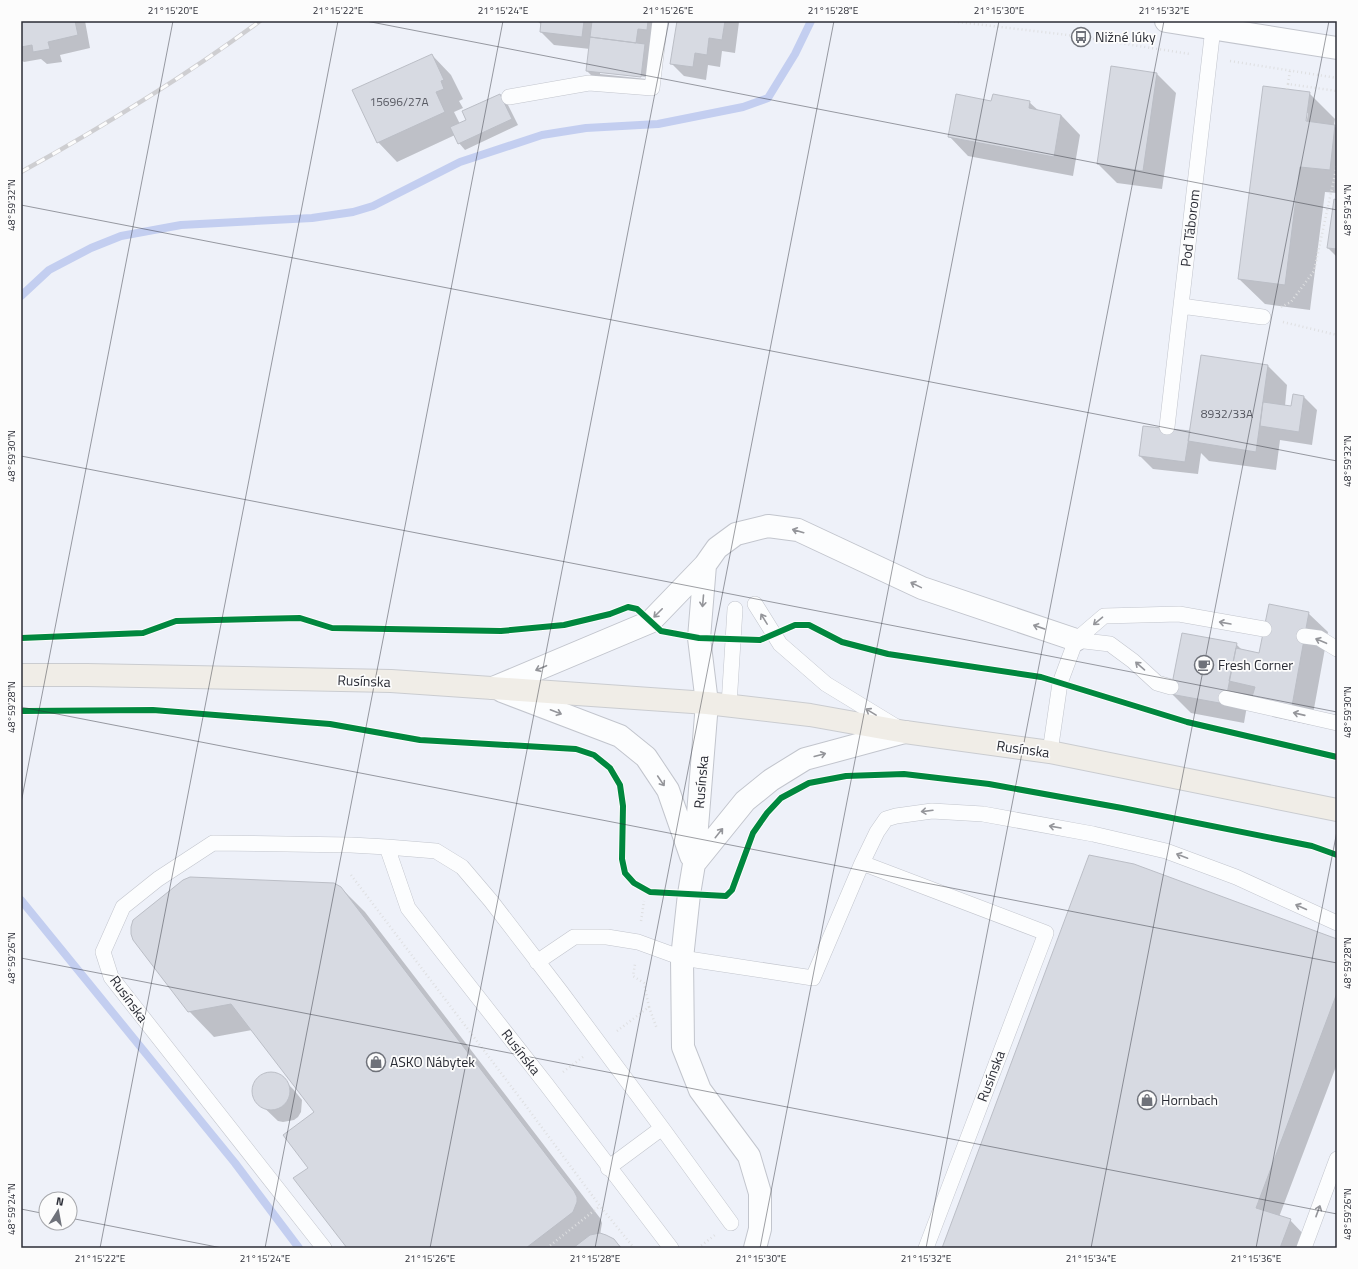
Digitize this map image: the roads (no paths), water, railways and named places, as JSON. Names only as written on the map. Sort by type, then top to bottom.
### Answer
[{"type":"main road","name":"Rusínska","points":[[21,675],[391,681],[707,702],[810,715],[905,732],[1050,752],[1337,810]]},
{"type":"street","points":[[1166,21],[1337,48]]},
{"type":"street","points":[[493,688],[650,622],[705,565],[717,548],[736,534],[768,526],[798,530],[922,588],[1076,640]]},
{"type":"street","points":[[705,565],[699,638],[707,702]]},
{"type":"street","points":[[493,688],[620,736],[646,758],[668,790],[694,864]]},
{"type":"street","name":"Rusínska","points":[[707,702],[694,864],[682,958],[683,1047],[700,1090],[749,1156],[760,1193],[760,1229],[755,1248]]},
{"type":"street","points":[[694,864],[745,801],[771,780],[805,759],[905,732]]},
{"type":"lane","points":[[509,97],[589,83],[652,88],[660,21]]},
{"type":"lane","name":"Pod Táborom","points":[[1167,427],[1214,28]]},
{"type":"lane","points":[[1181,306],[1263,317]]},
{"type":"lane","points":[[755,604],[780,644],[826,684],[905,732]]},
{"type":"lane","points":[[729,705],[735,608]]},
{"type":"lane","points":[[1050,752],[1060,682],[1076,640],[1104,616],[1179,614],[1264,629]]},
{"type":"lane","points":[[1304,636],[1319,638],[1337,649]]},
{"type":"lane","points":[[1076,640],[1110,644],[1133,661],[1158,684],[1171,687]]},
{"type":"lane","points":[[1226,698],[1337,723]]},
{"type":"lane","points":[[538,962],[574,937],[607,937],[638,942],[682,958],[813,978],[862,863],[877,832],[886,819],[932,810],[983,814],[1093,834],[1166,850],[1236,877],[1337,923]]},
{"type":"lane","name":"Rusínska","points":[[324,1248],[111,977],[103,952],[123,907],[158,879],[213,843],[351,845],[436,851],[462,867],[491,901],[538,962],[731,1223]]},
{"type":"lane","name":"Rusínska","points":[[387,847],[408,908],[546,1084],[608,1168],[671,1248]]},
{"type":"lane","name":"Rusínska","points":[[862,863],[1046,932],[926,1248]]},
{"type":"lane","points":[[608,1168],[662,1128]]},
{"type":"lane","points":[[1304,1248],[1337,1159]]},
{"type":"waterway","points":[[21,296],[49,270],[91,248],[121,236],[181,225],[312,218],[353,212],[373,206],[460,162],[542,135],[586,128],[658,124],[743,107],[768,98],[795,54],[811,21]]},
{"type":"waterway","points":[[21,900],[235,1163],[299,1248]]},
{"type":"railway","points":[[21,172],[83,137],[143,100],[202,62],[260,21]]},
{"type":"place","name":"Nižné lúky","points":[[1081,37]]},
{"type":"place","name":"Fresh Corner","points":[[1204,665]]},
{"type":"place","name":"ASKO Nábytek","points":[[376,1062]]},
{"type":"place","name":"Hornbach","points":[[1147,1100]]}]
